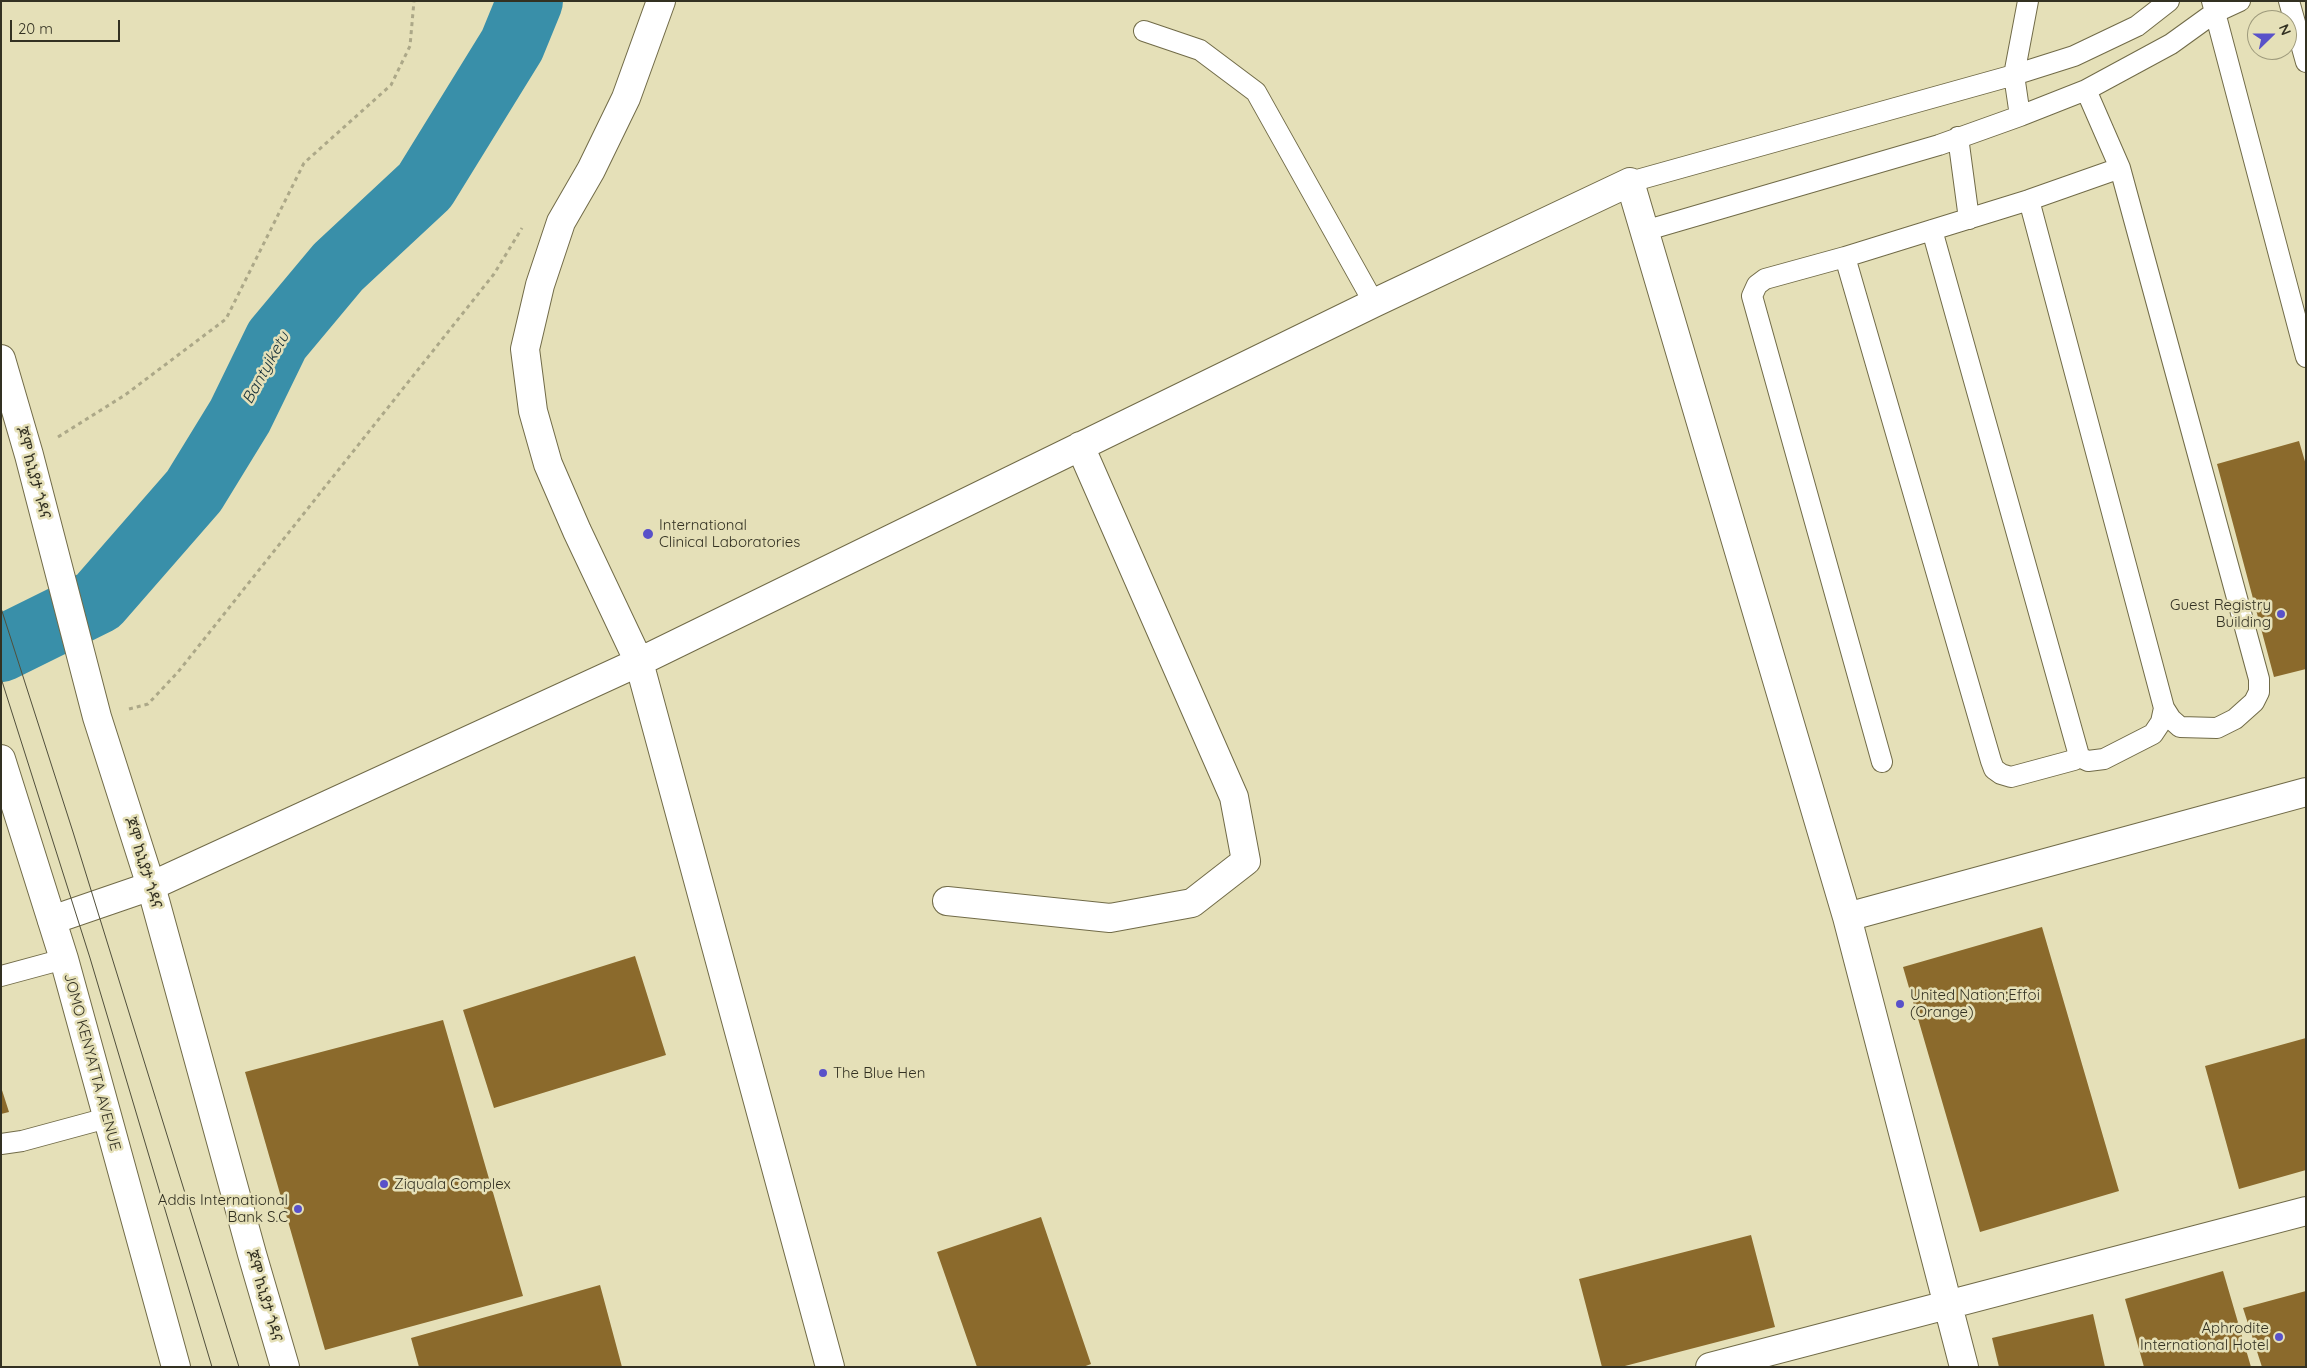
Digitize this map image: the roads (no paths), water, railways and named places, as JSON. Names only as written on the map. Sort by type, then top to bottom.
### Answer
[{"type":"street","points":[[661,1],[626,98],[592,170],[562,222],[540,285],[525,349],[533,411],[548,464],[577,531],[640,662],[830,1367]]},
{"type":"street","points":[[52,920],[151,886],[640,662],[1374,303],[1630,182],[1847,917],[1964,1367]]},
{"type":"street","name":"ጆሞ ኬኒያታ ጎዳና","points":[[1,359],[30,455],[97,717],[151,886],[285,1367]]},
{"type":"street","points":[[947,901],[1110,918],[1192,903],[1246,860],[1234,797],[1080,446]]},
{"type":"street","name":"JOMO KENYATTA AVENUE","points":[[2,767],[64,959],[176,1367]]},
{"type":"street","points":[[1847,917],[2306,792]]},
{"type":"street","points":[[1710,1367],[2306,1211]]},
{"type":"lane","points":[[2020,116],[2014,75],[2028,1]]},
{"type":"lane","points":[[1630,182],[2014,75],[2074,56],[2137,26],[2169,1]]},
{"type":"lane","points":[[1644,231],[1958,137],[2020,116],[2086,90],[2171,44],[2213,7],[2240,1]]},
{"type":"lane","points":[[2289,1],[2306,62]]},
{"type":"lane","points":[[2213,7],[2306,357]]},
{"type":"lane","points":[[1144,32],[1200,50],[1256,92],[1374,303]]},
{"type":"lane","points":[[2029,200],[2164,708],[2171,719],[2180,727],[2216,728],[2235,719],[2254,702],[2258,692],[2258,680],[2120,168],[2086,90]]},
{"type":"lane","points":[[1958,137],[1969,219]]},
{"type":"lane","points":[[1882,762],[1752,296],[1757,285],[1765,279],[1969,219],[2120,168]]},
{"type":"lane","points":[[1845,257],[1994,769],[2001,774],[2011,777],[2074,760],[2077,756],[2076,742],[1932,230]]},
{"type":"lane","points":[[2077,756],[2088,761],[2104,759],[2153,734],[2161,722],[2164,708]]},
{"type":"lane","points":[[1,976],[64,959]]},
{"type":"lane","points":[[1,1144],[22,1141],[107,1118]]},
{"type":"waterway","name":"Bantyiketu","points":[[1,649],[98,601],[194,491],[240,416],[277,340],[338,267],[425,186],[512,45],[530,1]]},
{"type":"tram line","points":[[1,608],[73,832],[239,1367]]},
{"type":"tram line","points":[[1,678],[90,958],[212,1367]]},
{"type":"place","name":"International Clinical Laboratories","points":[[648,534]]},
{"type":"place","name":"Guest Registry Building","points":[[2281,614]]},
{"type":"place","name":"United Nation;Effoi (Orange)","points":[[1900,1004]]},
{"type":"place","name":"The Blue Hen","points":[[823,1073]]},
{"type":"place","name":"Ziquala Complex","points":[[384,1184]]},
{"type":"place","name":"Addis International Bank S.C","points":[[298,1209]]},
{"type":"place","name":"Aphrodite International Hotel","points":[[2279,1337]]}]
